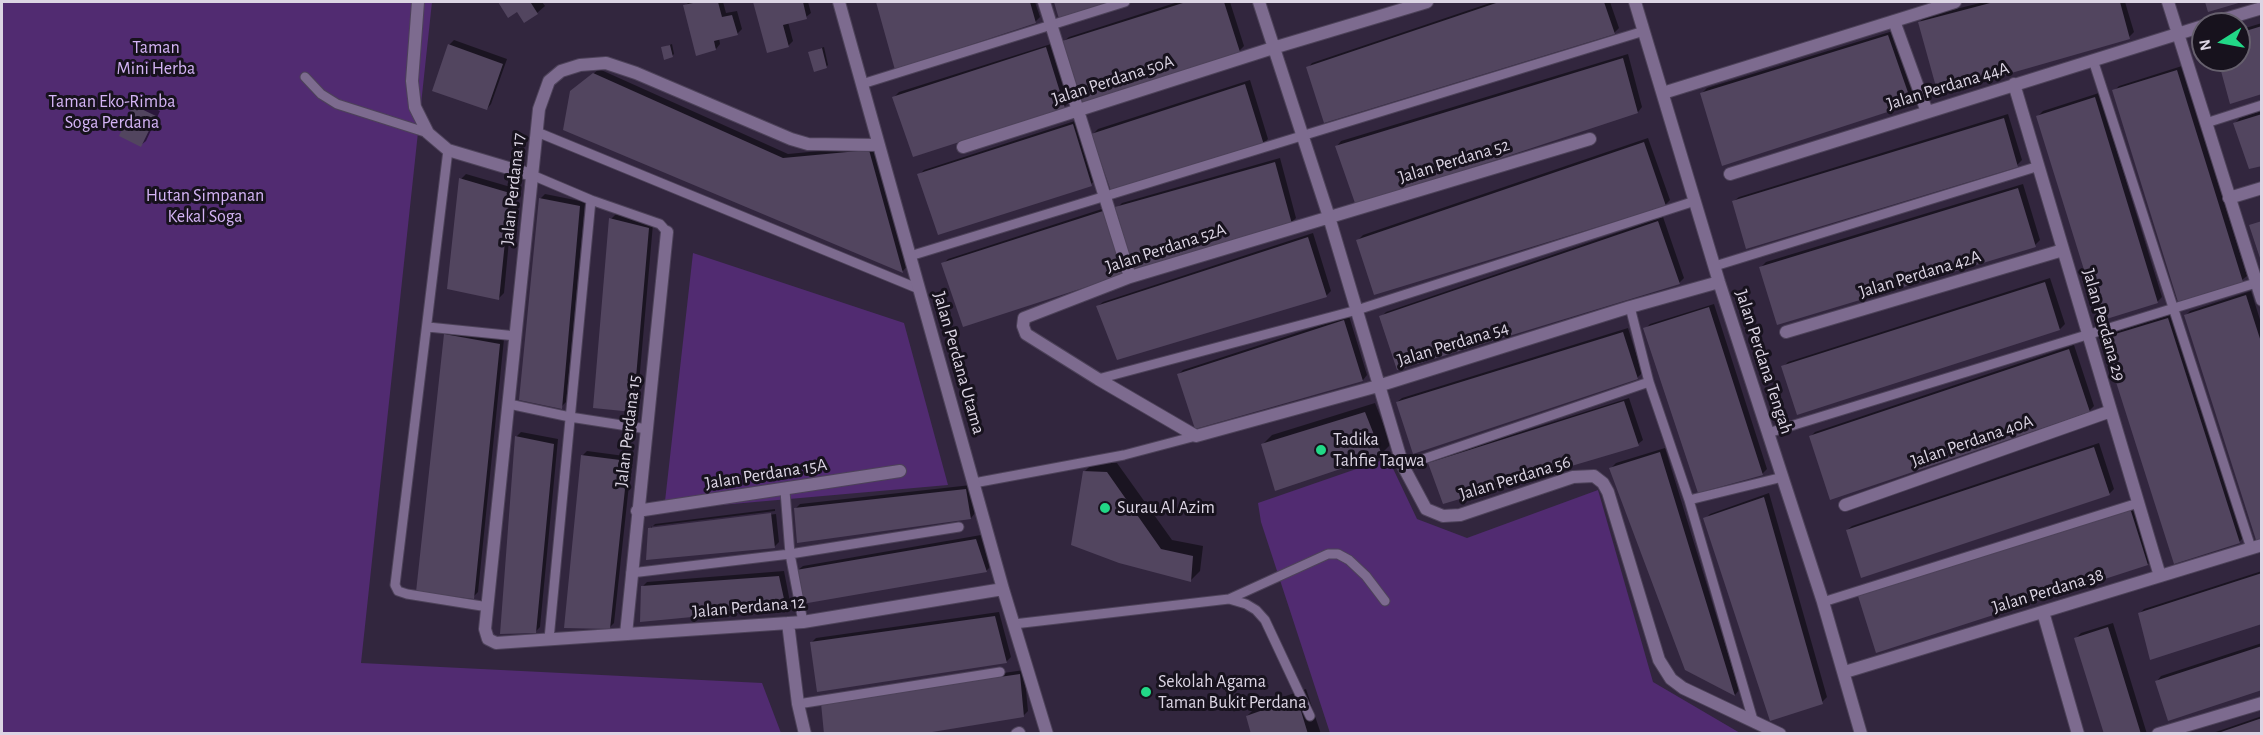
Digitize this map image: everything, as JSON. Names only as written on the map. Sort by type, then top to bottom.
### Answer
[{"type":"street","points":[[418,2],[413,90],[415,107],[428,133],[448,150],[532,175]]},
{"type":"street","name":"Jalan Perdana Utama","points":[[839,2],[1003,589],[1047,734]]},
{"type":"street","points":[[1044,2],[1130,276]]},
{"type":"street","name":"Jalan Perdana 56","points":[[1259,2],[1329,217],[1402,466],[1426,509],[1443,516],[1460,515],[1573,477],[1594,476],[1603,483],[1608,492],[1659,660],[1671,679],[1683,688],[1780,734]]},
{"type":"street","name":"Jalan Perdana 50A","points":[[963,147],[1273,48],[1427,2]]},
{"type":"street","name":"Jalan Perdana Tengah","points":[[1635,2],[1719,282],[1845,672],[1861,734]]},
{"type":"street","points":[[1663,93],[1955,2]]},
{"type":"street","points":[[2168,2],[2229,198],[2259,282],[2262,300]]},
{"type":"street","points":[[1894,21],[1926,112]]},
{"type":"street","name":"Jalan Perdana 44A","points":[[1730,174],[2191,29]]},
{"type":"street","name":"Jalan Perdana 17","points":[[496,642],[488,639],[485,629],[539,109],[549,81],[561,71],[580,65],[606,63],[636,73],[791,139],[808,144],[878,144]]},
{"type":"street","name":"Jalan Perdana 29","points":[[2014,84],[2160,576]]},
{"type":"street","name":"Jalan Perdana 52","points":[[1329,217],[1590,140]]},
{"type":"street","points":[[2229,198],[2262,188]]},
{"type":"street","name":"Jalan Perdana 52A","points":[[1098,379],[1026,334],[1023,326],[1024,318],[1130,276],[1329,217]]},
{"type":"street","name":"Jalan Perdana 15","points":[[626,634],[667,232]]},
{"type":"street","name":"Jalan Perdana 42A","points":[[1786,333],[2063,250]]},
{"type":"street","name":"Jalan Perdana 54","points":[[1196,436],[1378,386],[1630,307],[1719,282]]},
{"type":"street","points":[[1098,379],[1196,436]]},
{"type":"street","name":"Jalan Perdana 40A","points":[[1845,505],[2111,411]]},
{"type":"street","name":"Jalan Perdana 15A","points":[[637,511],[900,471]]},
{"type":"street","name":"Jalan Perdana 38","points":[[1845,672],[2256,547]]},
{"type":"street","name":"Jalan Perdana 12","points":[[496,642],[803,622],[1003,589]]},
{"type":"street","points":[[2043,612],[2078,734]]},
{"type":"street","points":[[788,623],[798,704],[805,734]]},
{"type":"street","points":[[2158,734],[2262,703]]},
{"type":"lane","points":[[862,84],[1125,2]]},
{"type":"lane","points":[[910,256],[1644,31]]},
{"type":"lane","points":[[2093,60],[2172,308],[2256,547]]},
{"type":"lane","points":[[305,77],[321,94],[337,104],[428,133]]},
{"type":"lane","points":[[2206,123],[2262,105]]},
{"type":"lane","points":[[537,132],[919,289]]},
{"type":"lane","points":[[448,150],[395,585],[398,591],[407,594],[488,607]]},
{"type":"lane","points":[[1715,266],[2038,166]]},
{"type":"lane","points":[[532,175],[591,200],[660,224],[667,232]]},
{"type":"lane","points":[[549,639],[591,200]]},
{"type":"lane","points":[[1098,379],[1357,310],[1695,201]]},
{"type":"lane","points":[[1768,433],[2259,282]]},
{"type":"lane","points":[[1630,307],[1649,382],[1689,500],[1753,720]]},
{"type":"lane","points":[[428,327],[516,336]]},
{"type":"lane","points":[[1402,466],[1649,382]]},
{"type":"lane","points":[[508,404],[570,417],[647,429]]},
{"type":"lane","points":[[974,483],[1124,455],[1196,436]]},
{"type":"lane","points":[[1689,500],[1783,477]]},
{"type":"lane","points":[[784,490],[790,554],[803,622]]},
{"type":"lane","points":[[1823,602],[2138,503]]},
{"type":"lane","points":[[631,573],[790,554],[959,527]]},
{"type":"lane","points":[[1014,624],[1229,599],[1328,554],[1338,554],[1349,560],[1366,576],[1385,601]]},
{"type":"lane","points":[[1229,599],[1246,604],[1256,610],[1265,620],[1310,717]]},
{"type":"lane","points":[[798,704],[1000,672]]},
{"type":"green space","name":"Hutan Simpanan Kekal Soga","points":[[2,2],[432,2],[361,663],[762,683],[781,733],[2,733]]},
{"type":"green space","points":[[693,253],[904,323],[948,485],[664,510]]},
{"type":"green space","points":[[1388,458],[1417,519],[1467,538],[1598,490],[1653,682],[1740,733],[1330,733],[1261,522],[1258,503]]},
{"type":"building","points":[[498,2],[534,2],[531,3],[538,14],[524,23],[517,12],[508,18]]},
{"type":"building","points":[[718,2],[722,17],[732,15],[738,35],[714,41],[716,50],[696,56],[683,5]]},
{"type":"building","points":[[753,2],[803,2],[807,19],[783,25],[789,47],[767,53]]},
{"type":"building","points":[[876,2],[1030,2],[1036,23],[895,70]]},
{"type":"building","points":[[1054,2],[1114,2],[1059,19]]},
{"type":"building","points":[[1186,2],[1224,2],[1240,52],[1083,103],[1062,41]]},
{"type":"building","points":[[1499,2],[1604,2],[1615,34],[1324,123],[1306,67]]},
{"type":"building","points":[[1994,2],[2120,2],[2130,39],[1938,94],[1918,22]]},
{"type":"building","points":[[2205,2],[2242,2],[2208,12]]},
{"type":"building","points":[[2262,26],[2262,94],[2230,104],[2221,72],[2251,72],[2251,29]]},
{"type":"building","points":[[1888,35],[1912,104],[1722,166],[1700,93]]},
{"type":"building","points":[[448,44],[503,64],[487,110],[432,91]]},
{"type":"building","points":[[670,45],[673,57],[664,60],[661,47]]},
{"type":"building","points":[[1046,47],[1065,108],[913,157],[892,97]]},
{"type":"building","points":[[822,48],[827,68],[814,72],[808,52]]},
{"type":"building","points":[[1623,58],[1638,113],[1356,206],[1335,146]]},
{"type":"building","points":[[2177,70],[2243,282],[2178,302],[2112,90]]},
{"type":"building","points":[[593,73],[783,158],[869,150],[903,273],[563,130],[570,91]]},
{"type":"building","points":[[1245,84],[1264,145],[1112,194],[1091,134]]},
{"type":"building","points":[[2095,97],[2158,303],[2100,321],[2036,116]]},
{"type":"building","points":[[133,105],[156,116],[141,147],[119,136]]},
{"type":"building","points":[[2262,114],[2262,166],[2249,169],[2233,123]]},
{"type":"building","points":[[2004,118],[2018,167],[1746,249],[1732,201]]},
{"type":"building","points":[[1073,124],[1092,186],[938,235],[917,174]]},
{"type":"building","points":[[1644,142],[1666,206],[1374,295],[1356,240]]},
{"type":"building","points":[[1275,162],[1292,224],[1134,270],[1115,207]]},
{"type":"building","points":[[459,178],[510,193],[499,300],[447,289]]},
{"type":"building","points":[[2018,188],[2036,247],[1777,325],[1759,267]]},
{"type":"building","points":[[539,198],[580,206],[562,409],[519,400]]},
{"type":"building","points":[[1103,211],[1123,275],[963,327],[941,263]]},
{"type":"building","points":[[609,218],[649,228],[633,412],[593,408]]},
{"type":"building","points":[[1658,221],[1680,284],[1397,370],[1379,316]]},
{"type":"building","points":[[2262,221],[2262,261],[2261,261],[2249,225]]},
{"type":"building","points":[[1308,237],[1327,297],[1117,360],[1096,306]]},
{"type":"building","points":[[2045,282],[2060,330],[1797,415],[1781,366]]},
{"type":"building","points":[[2246,295],[2262,345],[2262,542],[2257,543],[2184,315]]},
{"type":"building","points":[[1709,307],[1763,475],[1698,493],[1643,328]]},
{"type":"building","points":[[2168,318],[2240,543],[2174,564],[2102,338]]},
{"type":"building","points":[[1344,320],[1363,381],[1195,429],[1177,374]]},
{"type":"building","points":[[1623,332],[1638,379],[1413,454],[1396,402]]},
{"type":"building","points":[[444,334],[500,344],[474,599],[416,592]]},
{"type":"building","points":[[2069,349],[2090,412],[1830,500],[1809,436]]},
{"type":"building","points":[[1624,401],[1639,446],[1443,504],[1428,463]]},
{"type":"building","name":"Tadika Tahfie Taqwa","points":[[1365,412],[1382,455],[1275,491],[1261,444]]},
{"type":"building","points":[[515,436],[554,444],[536,633],[500,634]]},
{"type":"building","points":[[2094,447],[2110,495],[1861,578],[1846,530]]},
{"type":"building","points":[[1660,452],[1735,696],[1685,670],[1609,468]]},
{"type":"building","points":[[581,455],[628,461],[610,629],[564,628]]},
{"type":"building","name":"Surau Al Azim","points":[[1083,471],[1107,472],[1161,549],[1193,556],[1191,582],[1119,563],[1071,545]]},
{"type":"building","points":[[966,489],[971,519],[797,543],[794,508]]},
{"type":"building","points":[[1764,497],[1823,704],[1770,721],[1703,518]]},
{"type":"building","points":[[2130,508],[2148,565],[1876,653],[1858,596]]},
{"type":"building","points":[[771,513],[775,548],[646,560],[648,528]]},
{"type":"building","points":[[976,539],[987,572],[802,604],[796,570]]},
{"type":"building","points":[[2262,573],[2262,624],[2150,660],[2138,613]]},
{"type":"building","points":[[779,576],[786,608],[640,622],[641,586]]},
{"type":"building","points":[[995,616],[1007,663],[817,692],[810,642]]},
{"type":"building","points":[[2108,627],[2141,734],[2104,734],[2074,638]]},
{"type":"building","points":[[2262,646],[2262,690],[2168,721],[2155,681]]},
{"type":"building","points":[[1020,674],[1024,717],[920,734],[824,734],[821,703]]},
{"type":"building","points":[[1297,698],[1308,734],[1251,734],[1246,716]]},
{"type":"building","points":[[2262,718],[2262,734],[2218,734],[2218,733]]},
{"type":"place","name":"Tadika Tahfie Taqwa","points":[[1321,450]]},
{"type":"place","name":"Surau Al Azim","points":[[1105,508]]},
{"type":"place","name":"Sekolah Agama Taman Bukit Perdana","points":[[1146,692]]},
{"type":"park label","name":"Taman Mini Herba","points":[[156,58]]},
{"type":"park label","name":"Taman Eko-Rimba Soga Perdana","points":[[112,112]]}]
